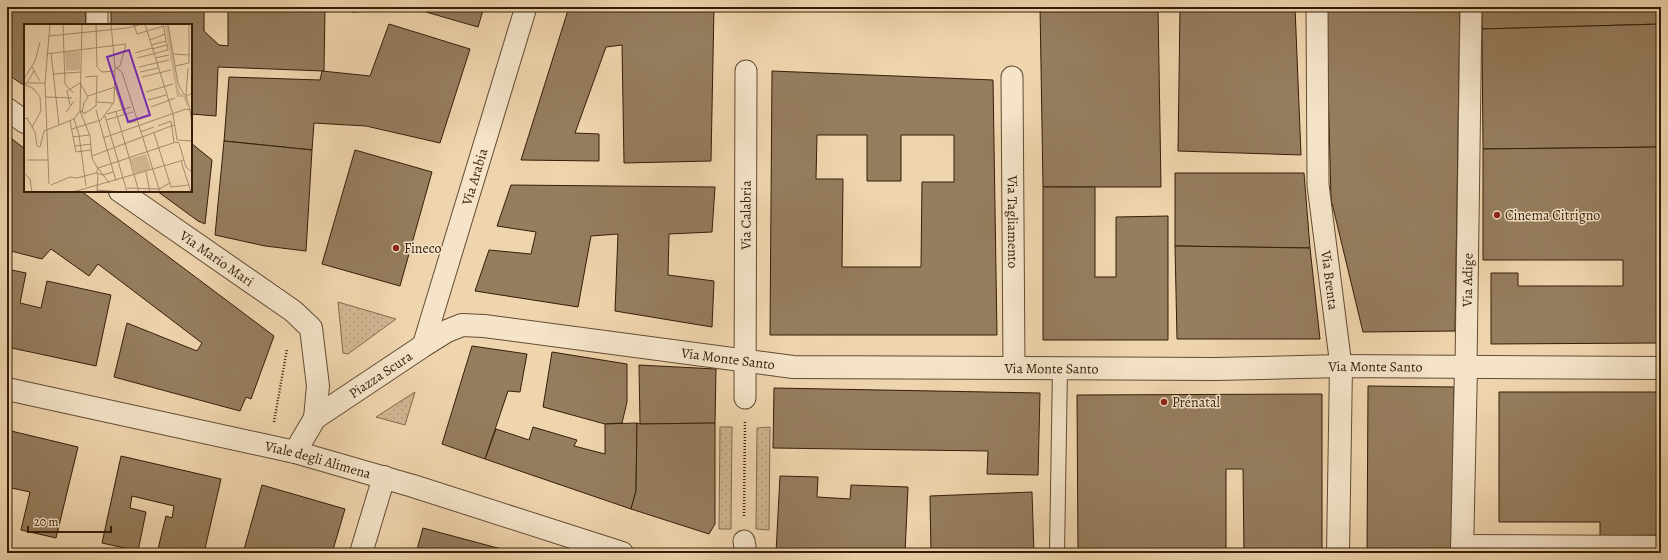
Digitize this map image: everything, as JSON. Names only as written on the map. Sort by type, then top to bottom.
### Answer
[{"type":"street","points":[[97,7],[97,24]]},
{"type":"street","name":"Via Arabia","points":[[423,346],[526,7]]},
{"type":"street","name":"Via Brenta","points":[[1317,7],[1318,185],[1341,366],[1338,553]]},
{"type":"street","name":"Via Adige","points":[[1462,550],[1471,7]]},
{"type":"street","name":"Via Calabria","points":[[745,398],[746,70]]},
{"type":"street","name":"Via Tagliamento","points":[[1012,77],[1014,368]]},
{"type":"street","points":[[7,109],[24,121]]},
{"type":"street","name":"Via Mario Mari","points":[[121,192],[293,311],[311,328]]},
{"type":"street","name":"Via Monte Santo","points":[[447,331],[462,325],[484,326],[745,359],[793,367],[1215,369],[1341,366],[1661,368]]},
{"type":"street","name":"Piazza Scura","points":[[295,452],[315,418],[318,386],[311,328]]},
{"type":"street","name":"Piazza Scura","points":[[315,418],[447,331]]},
{"type":"street","name":"Viale degli Alimena","points":[[7,389],[295,452],[384,477],[622,553]]},
{"type":"street","points":[[361,553],[384,477]]},
{"type":"street","points":[[1462,550],[1661,546]]},
{"type":"lane","points":[[1057,553],[1060,368]]},
{"type":"path","points":[[745,398],[745,547]]},
{"type":"shaded area","points":[[338,302],[396,319],[348,354],[343,353]]},
{"type":"shaded area","points":[[415,392],[405,425],[376,417]]},
{"type":"shaded area","points":[[720,427],[732,427],[731,529],[719,529]]},
{"type":"shaded area","points":[[770,427],[769,530],[756,529],[757,428]]},
{"type":"building","points":[[7,7],[85,7],[86,24],[24,24],[24,85],[7,74]]},
{"type":"building","points":[[111,7],[204,7],[204,31],[219,45],[228,46],[228,7],[325,7],[324,71],[218,67],[216,116],[192,114],[192,24],[111,24]]},
{"type":"building","points":[[352,7],[392,7],[392,10],[352,12]]},
{"type":"building","points":[[428,7],[484,7],[478,27],[426,12]]},
{"type":"building","points":[[569,7],[714,7],[711,161],[624,163],[622,45],[606,47],[575,133],[599,134],[599,161],[521,160]]},
{"type":"building","points":[[1040,7],[1158,7],[1161,187],[1043,187]]},
{"type":"building","points":[[1180,7],[1295,7],[1301,155],[1178,151]]},
{"type":"building","points":[[1326,7],[1460,7],[1455,331],[1363,332],[1331,199]]},
{"type":"building","points":[[1482,7],[1661,7],[1661,24],[1482,29]]},
{"type":"building","points":[[389,24],[470,49],[440,143],[366,126],[314,123],[312,150],[224,141],[229,77],[320,80],[322,71],[370,76]]},
{"type":"building","points":[[1661,24],[1661,147],[1483,149],[1482,29]]},
{"type":"building","points":[[772,71],[993,80],[997,335],[770,335]],"holes":[[[817,135],[867,135],[867,181],[901,181],[901,135],[954,135],[954,182],[922,182],[921,267],[842,267],[843,179],[816,179]]]},
{"type":"building","points":[[7,135],[24,148],[24,192],[82,192],[274,336],[251,399],[246,397],[240,411],[114,377],[127,323],[197,351],[202,343],[98,264],[89,276],[51,249],[42,259],[7,250]]},
{"type":"building","points":[[224,141],[312,150],[306,251],[265,246],[215,235]]},
{"type":"building","points":[[192,144],[212,160],[205,224],[198,221],[158,192],[192,192]]},
{"type":"building","points":[[1661,147],[1661,343],[1491,344],[1491,273],[1518,273],[1518,286],[1623,286],[1623,260],[1483,260],[1483,149]]},
{"type":"building","points":[[355,150],[432,172],[400,286],[322,264]]},
{"type":"building","points":[[1175,173],[1304,173],[1310,248],[1175,246]]},
{"type":"building","points":[[511,185],[715,187],[712,232],[669,234],[668,275],[714,281],[712,327],[615,311],[618,234],[591,236],[578,307],[475,291],[489,250],[531,254],[536,232],[497,226]]},
{"type":"building","points":[[1043,187],[1095,187],[1095,277],[1116,277],[1116,217],[1168,216],[1168,340],[1043,340]]},
{"type":"building","points":[[1175,246],[1310,248],[1320,339],[1177,339]]},
{"type":"building","points":[[7,269],[26,273],[20,303],[41,308],[47,281],[111,295],[96,366],[7,347]]},
{"type":"building","points":[[472,346],[527,354],[520,392],[508,391],[485,459],[442,444]]},
{"type":"building","points":[[552,352],[627,364],[627,402],[622,423],[605,424],[543,407]]},
{"type":"building","points":[[639,365],[716,369],[715,423],[640,424]]},
{"type":"building","points":[[1368,386],[1454,387],[1452,553],[1367,553]]},
{"type":"building","points":[[774,388],[1040,393],[1038,475],[987,474],[988,451],[773,448]]},
{"type":"building","points":[[1499,392],[1661,392],[1661,535],[1600,536],[1600,522],[1499,522]]},
{"type":"building","points":[[1322,394],[1322,553],[1244,553],[1243,469],[1226,469],[1226,553],[1078,553],[1077,395]]},
{"type":"building","points":[[637,423],[636,491],[631,509],[485,459],[496,429],[529,440],[533,427],[577,440],[574,446],[605,454],[605,424]]},
{"type":"building","points":[[637,423],[715,423],[715,524],[709,534],[631,509],[636,491]]},
{"type":"building","points":[[7,430],[78,447],[56,538],[21,530],[30,492],[7,487]]},
{"type":"building","points":[[121,456],[221,479],[204,553],[157,553],[166,516],[172,518],[174,506],[132,496],[130,508],[146,512],[138,551],[102,543]]},
{"type":"building","points":[[780,476],[818,477],[817,497],[850,499],[851,485],[908,487],[905,553],[776,553]]},
{"type":"building","points":[[262,485],[345,509],[332,553],[243,553]]},
{"type":"building","points":[[1032,492],[1034,553],[931,553],[930,496]]},
{"type":"building","points":[[423,528],[505,550],[504,553],[416,553]]},
{"type":"place","name":"Cinema Citrigno","points":[[1497,215]]},
{"type":"place","name":"Fineco","points":[[396,248]]},
{"type":"place","name":"Prénatal","points":[[1164,402]]}]
